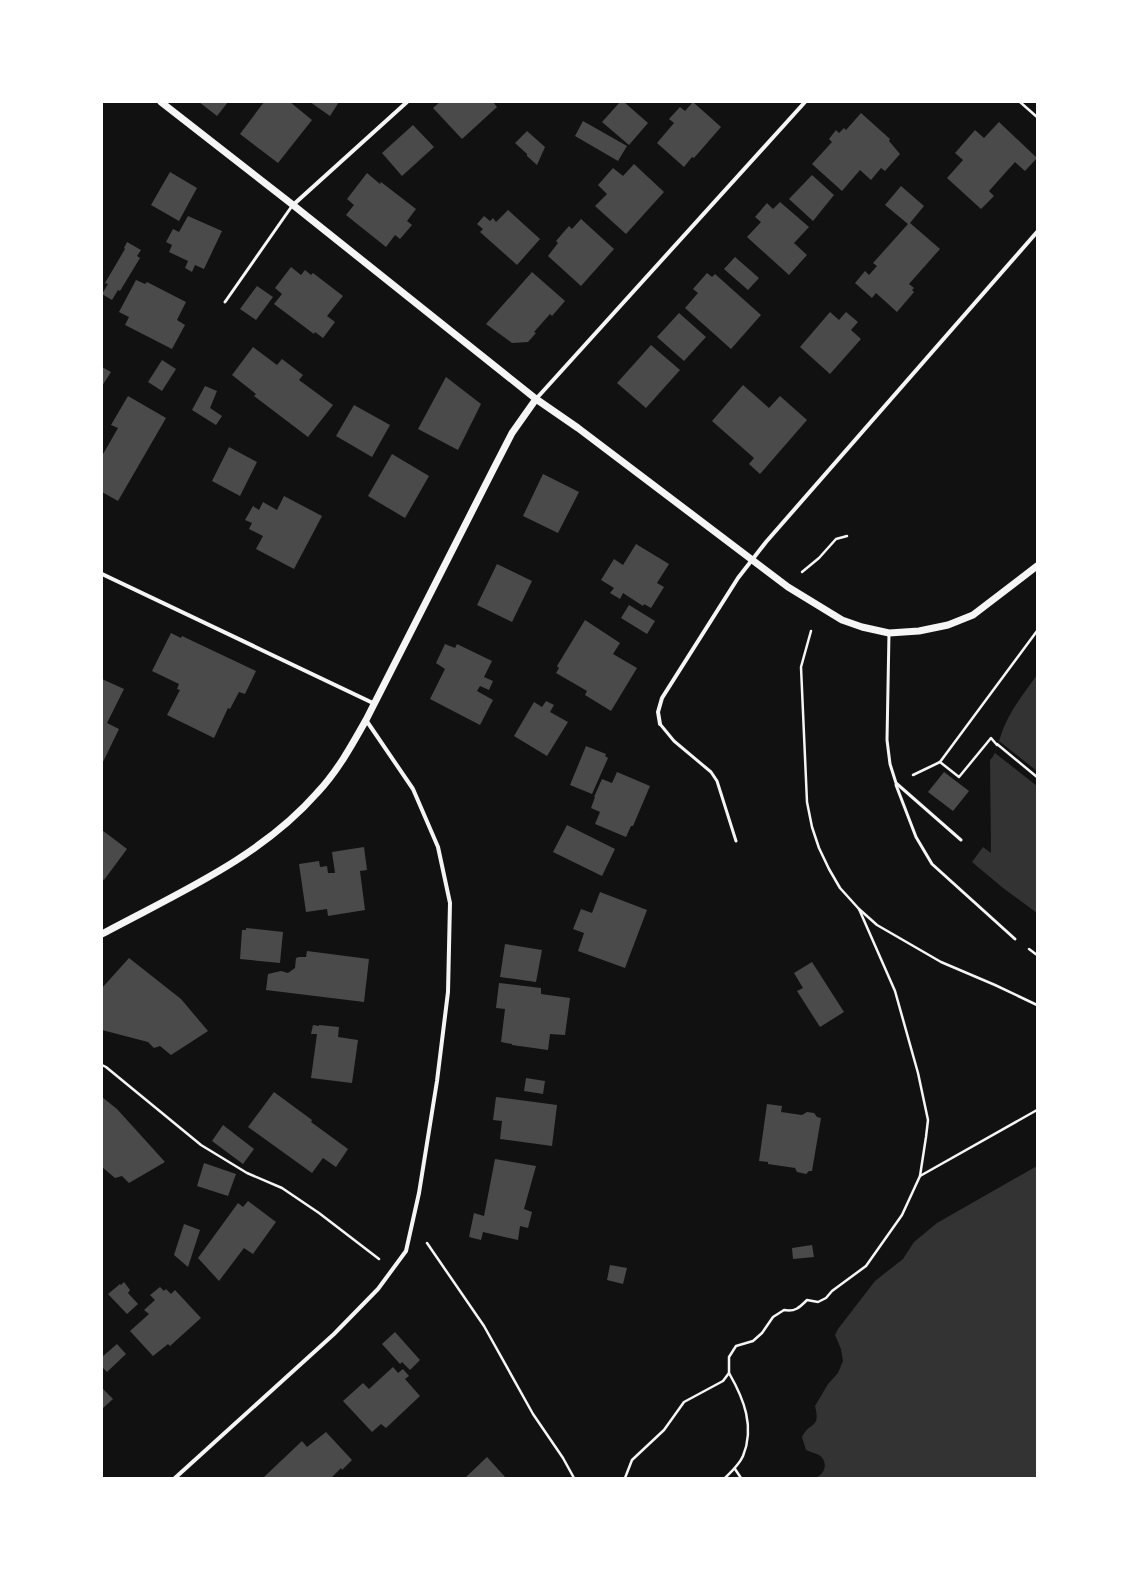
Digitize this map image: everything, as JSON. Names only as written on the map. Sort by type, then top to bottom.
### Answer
[{"type":"street","points":[[161,102],[293,205],[536,400],[578,428],[788,587],[842,620],[862,628],[889,633],[920,631],[948,625],[973,615],[1037,566]]},
{"type":"street","points":[[293,205],[406,102]]},
{"type":"street","points":[[102,934],[222,869],[266,840],[318,793],[349,749],[375,704],[512,434],[536,400],[805,102]]},
{"type":"street","points":[[660,724],[658,712],[662,698],[738,578],[784,520],[1037,232]]},
{"type":"street","points":[[102,574],[375,704]]},
{"type":"street","points":[[175,1478],[334,1334],[378,1289],[406,1251],[419,1193],[436,1088],[448,992],[450,903],[438,847],[412,789],[366,720]]},
{"type":"lane","points":[[225,302],[293,205]]},
{"type":"lane","points":[[889,633],[887,740],[890,764],[916,837],[932,864],[1015,939]]},
{"type":"lane","points":[[660,724],[674,741],[711,772],[717,781],[736,841]]},
{"type":"lane","points":[[896,783],[961,840]]},
{"type":"path","points":[[1020,102],[1037,117]]},
{"type":"path","points":[[801,572],[819,558],[836,539],[847,536]]},
{"type":"path","points":[[812,631],[801,667],[807,802],[812,827],[819,848],[840,888],[859,909],[877,925],[897,937],[958,969],[995,984],[1037,1005]]},
{"type":"path","points":[[896,783],[940,762],[1037,631]]},
{"type":"path","points":[[940,762],[959,777],[991,738],[1037,777]]},
{"type":"path","points":[[625,1478],[632,1460],[664,1430],[684,1402],[723,1381],[729,1373],[730,1357],[736,1346],[753,1342],[762,1333],[773,1317],[784,1310],[792,1312],[807,1300],[818,1302],[826,1298],[832,1291],[866,1266],[902,1216],[920,1176],[928,1120],[918,1073],[895,991],[859,909]]},
{"type":"path","points":[[102,1065],[201,1145],[247,1173],[282,1188],[319,1213],[392,1270]]},
{"type":"path","points":[[920,1176],[1037,1110]]},
{"type":"path","points":[[426,1241],[484,1326],[533,1414],[574,1478]]},
{"type":"path","points":[[725,1478],[743,1457],[748,1423],[739,1390],[729,1373]]},
{"type":"path","points":[[735,1468],[740,1478]]},
{"type":"shaded area","points":[[1037,675],[1037,913],[1003,888],[972,862],[983,847],[991,853],[990,760],[995,752],[1004,727],[1012,711]]},
{"type":"shaded area","points":[[1037,1166],[1037,1478],[815,1478],[823,1471],[825,1465],[824,1461],[819,1455],[806,1450],[802,1437],[805,1432],[816,1422],[817,1418],[815,1406],[828,1384],[838,1373],[843,1361],[841,1349],[835,1335],[838,1329],[875,1281],[903,1259],[914,1242],[937,1223]]},
{"type":"pier","points":[[999,741],[1037,771],[1037,786],[995,753]]},
{"type":"building","points":[[199,102],[228,102],[217,116]]},
{"type":"building","points":[[264,102],[290,102],[312,120],[278,163],[240,134]]},
{"type":"building","points":[[310,102],[339,102],[330,116]]},
{"type":"building","points":[[440,102],[493,102],[497,107],[462,139],[433,108]]},
{"type":"building","points":[[620,102],[624,102],[648,123],[629,145],[602,122]]},
{"type":"building","points":[[693,102],[721,127],[694,158],[692,157],[684,167],[657,143],[674,123],[669,119],[680,107],[685,111]]},
{"type":"building","points":[[861,113],[890,139],[889,141],[900,154],[885,171],[881,168],[871,180],[860,170],[842,191],[812,164],[832,142],[829,139],[836,130],[839,133],[844,128],[846,130]]},
{"type":"building","points":[[583,121],[627,146],[618,161],[575,136]]},
{"type":"building","points":[[999,122],[1037,158],[1025,171],[1015,162],[989,191],[994,196],[981,209],[947,178],[963,160],[955,153],[975,130],[984,138]]},
{"type":"building","points":[[413,125],[434,147],[402,176],[382,153]]},
{"type":"building","points":[[527,131],[545,147],[537,165],[515,143]]},
{"type":"building","points":[[634,164],[664,192],[626,234],[595,206],[607,194],[598,185],[613,168],[623,176]]},
{"type":"building","points":[[170,172],[197,188],[179,221],[151,205]]},
{"type":"building","points":[[367,173],[416,209],[407,221],[412,225],[400,239],[395,235],[386,247],[346,215],[354,205],[347,199]]},
{"type":"building","points":[[812,175],[834,195],[813,221],[789,199]]},
{"type":"building","points":[[901,186],[924,206],[910,223],[940,249],[909,284],[914,288],[912,290],[914,292],[897,312],[876,293],[872,298],[855,283],[865,271],[869,275],[877,266],[873,263],[908,224],[885,205]]},
{"type":"building","points":[[780,202],[809,227],[794,243],[807,255],[789,275],[747,237],[761,222],[755,217],[767,203],[773,209]]},
{"type":"building","points":[[508,210],[540,239],[517,265],[480,232],[483,229],[477,224],[484,216],[490,221],[493,218],[496,222]]},
{"type":"building","points":[[188,216],[222,231],[204,269],[195,265],[192,272],[185,268],[188,261],[169,252],[172,245],[166,242],[173,229],[179,232]]},
{"type":"building","points":[[581,219],[614,249],[581,286],[548,256],[558,243],[556,241],[569,226],[572,229]]},
{"type":"building","points":[[127,242],[141,250],[137,256],[140,258],[120,291],[118,290],[112,300],[102,294],[108,284],[105,283],[125,249],[124,248]]},
{"type":"building","points":[[735,257],[759,278],[748,290],[724,269]]},
{"type":"building","points":[[291,267],[301,275],[305,270],[311,275],[313,273],[343,296],[327,316],[335,322],[323,338],[315,332],[314,334],[274,304],[282,294],[275,288]]},
{"type":"building","points":[[532,272],[565,301],[552,316],[550,314],[534,332],[536,333],[528,342],[512,343],[486,324]]},
{"type":"building","points":[[707,273],[712,277],[715,274],[761,315],[731,349],[685,308],[698,293],[693,289]]},
{"type":"building","points":[[136,280],[145,284],[147,282],[186,302],[177,320],[185,325],[172,349],[125,325],[129,317],[119,312]]},
{"type":"building","points":[[257,286],[273,297],[256,320],[240,309]]},
{"type":"building","points":[[830,312],[839,320],[846,312],[858,322],[851,330],[861,339],[830,374],[800,347]]},
{"type":"building","points":[[679,313],[706,337],[684,361],[657,337]]},
{"type":"building","points":[[651,345],[680,370],[646,408],[617,383]]},
{"type":"building","points":[[253,347],[277,365],[282,359],[303,375],[299,380],[333,405],[308,437],[254,396],[256,394],[232,375]]},
{"type":"building","points":[[162,360],[176,369],[162,391],[148,382]]},
{"type":"building","points":[[102,367],[111,372],[102,386]]},
{"type":"building","points":[[446,377],[481,404],[458,450],[418,429]]},
{"type":"building","points":[[743,385],[769,408],[780,396],[807,420],[760,474],[749,464],[754,458],[712,421]]},
{"type":"building","points":[[205,386],[217,391],[210,408],[222,416],[216,425],[192,410]]},
{"type":"building","points":[[128,396],[166,418],[118,501],[102,492],[102,456],[118,428],[111,425]]},
{"type":"building","points":[[354,405],[390,425],[372,457],[336,436]]},
{"type":"building","points":[[229,447],[257,462],[240,496],[212,481]]},
{"type":"building","points":[[392,454],[429,476],[405,518],[368,496]]},
{"type":"building","points":[[543,474],[579,492],[558,533],[523,516]]},
{"type":"building","points":[[284,496],[322,516],[294,569],[256,549],[263,536],[249,529],[252,523],[245,520],[253,506],[259,510],[263,502],[277,510]]},
{"type":"building","points":[[636,544],[669,564],[657,583],[664,587],[651,608],[644,604],[643,606],[623,593],[620,599],[610,593],[614,588],[601,580],[614,559],[623,565]]},
{"type":"building","points":[[497,564],[532,581],[512,622],[477,605]]},
{"type":"building","points":[[629,605],[655,621],[647,634],[621,618]]},
{"type":"building","points":[[585,620],[620,643],[613,654],[637,668],[611,711],[585,695],[587,691],[556,673],[559,668],[557,666]]},
{"type":"building","points":[[171,633],[181,638],[182,636],[256,671],[245,694],[239,692],[230,709],[228,708],[214,738],[167,715],[180,690],[177,689],[179,684],[152,671]]},
{"type":"building","points":[[445,644],[455,648],[457,644],[492,661],[484,677],[493,681],[489,690],[480,686],[477,691],[493,700],[480,725],[430,699],[445,669],[436,663]]},
{"type":"building","points":[[102,679],[124,689],[107,723],[119,729],[102,764]]},
{"type":"building","points":[[546,701],[554,705],[550,712],[568,722],[547,756],[514,736],[534,702],[542,707]]},
{"type":"building","points":[[586,746],[606,754],[605,756],[608,758],[592,794],[570,785]]},
{"type":"building","points":[[617,772],[650,786],[633,826],[631,826],[626,837],[595,824],[600,812],[591,808],[602,779],[612,783]]},
{"type":"building","points":[[944,772],[969,791],[953,811],[928,792]]},
{"type":"building","points":[[567,825],[615,849],[602,876],[553,852]]},
{"type":"building","points":[[102,830],[127,849],[104,880],[102,879]]},
{"type":"building","points":[[364,847],[367,870],[360,871],[365,910],[328,916],[327,909],[306,912],[299,864],[319,861],[320,867],[327,866],[328,873],[335,873],[332,852]]},
{"type":"building","points":[[600,892],[647,910],[625,968],[578,951],[584,933],[573,929],[581,909],[592,913]]},
{"type":"building","points":[[246,928],[283,932],[280,963],[240,959],[242,930],[246,930]]},
{"type":"building","points":[[505,944],[542,950],[536,982],[500,977]]},
{"type":"building","points":[[307,951],[369,959],[364,1002],[266,990],[268,974],[281,971],[288,973],[295,968],[296,958],[306,957]]},
{"type":"building","points":[[129,958],[181,999],[208,1031],[171,1055],[160,1046],[154,1048],[148,1042],[102,1030],[102,988]]},
{"type":"building","points":[[812,962],[844,1012],[820,1027],[797,991],[803,988],[794,973]]},
{"type":"building","points":[[499,983],[541,988],[541,994],[570,998],[565,1035],[550,1034],[548,1050],[501,1042],[505,1009],[496,1008]]},
{"type":"building","points":[[313,1025],[339,1027],[338,1037],[358,1040],[352,1083],[311,1078],[317,1034],[311,1034]]},
{"type":"building","points":[[526,1078],[545,1081],[543,1094],[524,1091]]},
{"type":"building","points":[[274,1092],[348,1149],[336,1167],[323,1158],[312,1173],[248,1127]]},
{"type":"building","points":[[102,1097],[117,1109],[165,1162],[129,1183],[122,1176],[115,1178],[102,1167]]},
{"type":"building","points":[[496,1097],[557,1105],[552,1146],[500,1139],[502,1121],[493,1120]]},
{"type":"building","points":[[767,1104],[782,1106],[781,1112],[802,1115],[807,1112],[814,1113],[817,1117],[821,1118],[812,1171],[809,1171],[806,1174],[797,1172],[795,1168],[768,1164],[768,1162],[759,1161]]},
{"type":"building","points":[[223,1125],[254,1149],[243,1164],[212,1141]]},
{"type":"building","points":[[495,1159],[536,1166],[524,1209],[532,1212],[528,1228],[520,1226],[518,1240],[483,1232],[481,1240],[469,1237],[474,1213],[484,1216]]},
{"type":"building","points":[[204,1163],[236,1174],[228,1196],[197,1186]]},
{"type":"building","points":[[248,1201],[276,1222],[253,1254],[244,1248],[219,1281],[198,1258],[238,1203],[243,1207]]},
{"type":"building","points":[[184,1224],[200,1230],[188,1267],[174,1255]]},
{"type":"building","points":[[812,1245],[814,1257],[793,1259],[792,1248]]},
{"type":"building","points":[[610,1265],[627,1268],[623,1284],[607,1280]]},
{"type":"building","points":[[124,1282],[130,1290],[128,1293],[138,1304],[127,1314],[108,1294]]},
{"type":"building","points":[[160,1287],[164,1291],[166,1289],[171,1294],[175,1290],[201,1318],[170,1346],[168,1344],[153,1356],[130,1331],[149,1314],[144,1310],[155,1300],[150,1295]]},
{"type":"building","points":[[395,1332],[420,1360],[410,1370],[402,1362],[400,1364],[382,1344]]},
{"type":"building","points":[[117,1344],[126,1354],[107,1372],[102,1367],[102,1357]]},
{"type":"building","points":[[393,1367],[398,1373],[403,1369],[409,1376],[405,1379],[420,1396],[386,1428],[381,1424],[372,1432],[343,1401],[363,1383],[369,1389]]},
{"type":"building","points":[[102,1388],[113,1399],[102,1409]]},
{"type":"building","points":[[326,1432],[352,1460],[331,1478],[264,1477],[302,1441],[307,1447]]},
{"type":"building","points":[[487,1457],[506,1478],[465,1478]]}]
